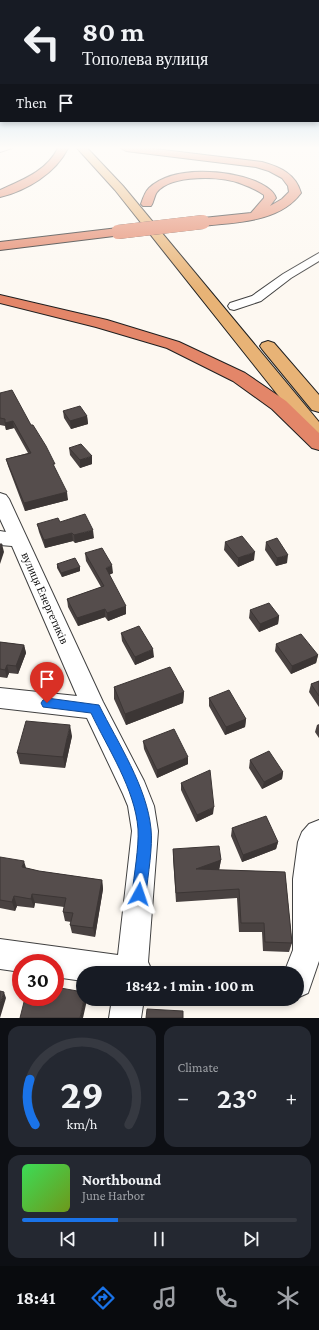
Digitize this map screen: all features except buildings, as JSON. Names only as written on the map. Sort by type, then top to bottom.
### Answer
[{"type":"highway","points":[[147,204],[150,196]]},
{"type":"highway","points":[[254,216],[266,204],[270,198],[269,196]]},
{"type":"highway","points":[[0,246],[254,216],[280,207],[289,201],[293,196]]},
{"type":"highway","points":[[0,299],[101,323],[174,345],[240,377],[279,405],[319,444]]},
{"type":"main road","points":[[125,196],[319,434]]},
{"type":"main road","points":[[139,196],[175,236]]},
{"type":"main road","points":[[223,293],[319,406]]},
{"type":"street","points":[[234,306],[258,299],[288,276],[319,256]]},
{"type":"street","name":"вулиця Енергетиків","points":[[0,499],[10,539],[135,790],[141,806],[145,831],[133,966]]},
{"type":"street","points":[[0,698],[94,708]]},
{"type":"street","points":[[301,966],[308,951],[307,879],[312,842],[319,834]]},
{"type":"street","points":[[0,954],[76,968]]},
{"type":"street","name":"вулиця Енергетиків","points":[[125,1018],[127,1006]]},
{"type":"route","points":[[47,703],[94,708],[135,790],[141,806],[145,831],[139,894]]}]
